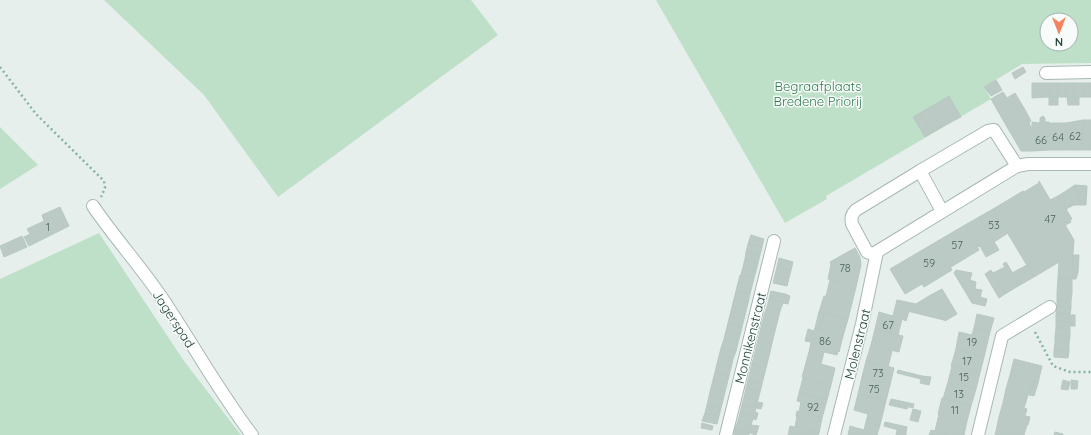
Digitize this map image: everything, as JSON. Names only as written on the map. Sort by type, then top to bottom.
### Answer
[{"type":"street","points":[[1046,73],[1091,72]]},
{"type":"street","points":[[1017,166],[994,130],[988,131],[856,210],[851,215],[852,224],[867,252],[873,254],[1017,166],[1028,164],[1091,164]]},
{"type":"street","points":[[920,171],[942,211]]},
{"type":"street","name":"Jagerspad","points":[[93,206],[166,303],[234,411],[252,435]]},
{"type":"street","name":"Monnikenstraat","points":[[726,435],[774,242]]},
{"type":"street","name":"Molenstraat","points":[[834,435],[863,317],[877,252]]},
{"type":"street","points":[[978,435],[1002,336],[1050,307]]},
{"type":"path","points":[[0,67],[36,114],[104,181],[105,188],[102,195],[93,206]]},
{"type":"path","points":[[1029,320],[1053,366],[1070,372],[1091,372]]},
{"type":"green space","points":[[104,0],[471,0],[498,35],[278,197],[204,95]]},
{"type":"green space","name":"Begraafplaats Bredene Priorij","points":[[656,0],[1091,0],[1091,63],[1022,64],[984,87],[991,99],[826,196],[827,199],[785,223]]},
{"type":"green space","points":[[0,127],[38,165],[0,189]]},
{"type":"green space","points":[[99,233],[184,361],[241,435],[0,435],[0,279]]},
{"type":"building","points":[[1023,67],[1026,72],[1015,79],[1012,73]]},
{"type":"building","points":[[996,80],[1002,90],[991,96],[984,87]]},
{"type":"building","points":[[1032,83],[1049,83],[1049,97],[1032,98]]},
{"type":"building","points":[[1049,83],[1057,83],[1058,97],[1049,97]]},
{"type":"building","points":[[1057,83],[1066,83],[1066,97],[1058,97]]},
{"type":"building","points":[[1066,83],[1074,83],[1074,97],[1066,97]]},
{"type":"building","points":[[1074,83],[1083,83],[1083,97],[1074,97]]},
{"type":"building","points":[[1083,83],[1091,83],[1091,97],[1083,97]]},
{"type":"building","points":[[1003,92],[1007,98],[1015,93],[1024,108],[1003,120],[991,99]]},
{"type":"building","points":[[949,96],[961,117],[949,123],[948,121],[930,132],[920,113]]},
{"type":"building","points":[[1049,97],[1058,97],[1058,105],[1049,105]]},
{"type":"building","points":[[1067,97],[1079,97],[1079,105],[1068,105]]},
{"type":"building","points":[[1024,108],[1031,121],[1029,123],[1032,129],[1032,151],[1021,151],[1003,120]]},
{"type":"building","points":[[920,113],[930,132],[948,121],[949,123],[925,137],[913,117]]},
{"type":"building","points":[[1043,116],[1045,118],[1045,122],[1049,122],[1049,150],[1032,151],[1032,122],[1040,123],[1040,118]]},
{"type":"building","points":[[1083,120],[1083,150],[1067,150],[1066,123]]},
{"type":"building","points":[[1083,120],[1091,120],[1091,150],[1083,150]]},
{"type":"building","points":[[1049,123],[1066,123],[1067,150],[1049,150]]},
{"type":"building","points":[[1039,181],[1074,240],[1073,254],[1059,262],[1023,191],[1024,192],[1039,183]]},
{"type":"building","points":[[1075,185],[1081,205],[1074,205],[1066,191]]},
{"type":"building","points":[[1075,185],[1087,186],[1086,205],[1081,205]]},
{"type":"building","points":[[1023,191],[1059,262],[1034,277],[993,209]]},
{"type":"building","points":[[1066,191],[1074,205],[1066,209],[1058,196]]},
{"type":"building","points":[[1058,196],[1066,209],[1059,213],[1050,200]]},
{"type":"building","points":[[60,207],[69,226],[29,246],[24,237],[30,234],[27,229],[44,221],[42,215]]},
{"type":"building","points":[[993,209],[1008,233],[994,242],[979,217]]},
{"type":"building","points":[[1066,209],[1072,219],[1070,220],[1071,222],[1066,225],[1059,213]]},
{"type":"building","points":[[979,217],[999,250],[986,257],[980,246],[978,247],[965,225]]},
{"type":"building","points":[[965,225],[979,250],[951,267],[936,242]]},
{"type":"building","points":[[751,235],[764,239],[762,247],[748,244]]},
{"type":"building","points":[[22,236],[27,247],[4,257],[0,246]]},
{"type":"building","points":[[936,242],[952,270],[924,287],[907,259]]},
{"type":"building","points":[[748,244],[762,247],[760,255],[746,252]]},
{"type":"building","points":[[855,248],[860,257],[861,265],[856,287],[828,279],[831,264],[830,262]]},
{"type":"building","points":[[746,252],[760,255],[758,263],[745,259]]},
{"type":"building","points":[[1072,254],[1072,279],[1058,278],[1059,262]]},
{"type":"building","points":[[1073,255],[1079,255],[1078,272],[1072,272]]},
{"type":"building","points":[[779,258],[793,262],[791,270],[777,267]]},
{"type":"building","points":[[745,259],[758,263],[756,271],[743,267]]},
{"type":"building","points":[[907,259],[922,284],[905,294],[890,269]]},
{"type":"building","points":[[1006,262],[1020,285],[1005,294],[993,273],[1005,267],[1003,264]]},
{"type":"building","points":[[1027,265],[1034,277],[1020,285],[1012,273]]},
{"type":"building","points":[[743,267],[756,271],[754,278],[741,275]]},
{"type":"building","points":[[777,267],[791,270],[787,286],[773,283]]},
{"type":"building","points":[[956,270],[972,273],[970,280],[976,282],[975,289],[982,290],[980,297],[987,299],[985,306],[972,303],[954,273]]},
{"type":"building","points":[[991,270],[1005,294],[999,298],[985,274]]},
{"type":"building","points":[[1072,272],[1078,272],[1076,279],[1072,279]]},
{"type":"building","points":[[740,275],[754,278],[752,286],[738,283]]},
{"type":"building","points":[[1058,278],[1072,279],[1072,293],[1057,293]]},
{"type":"building","points":[[830,280],[856,287],[852,303],[826,296]]},
{"type":"building","points":[[738,283],[752,286],[750,294],[736,291]]},
{"type":"building","points":[[942,289],[957,314],[945,321],[929,296]]},
{"type":"building","points":[[736,291],[750,294],[748,303],[734,299]]},
{"type":"building","points":[[771,291],[785,294],[783,303],[769,299]]},
{"type":"building","points":[[1057,293],[1072,293],[1071,301],[1057,300]]},
{"type":"building","points":[[785,294],[790,296],[788,304],[783,303]]},
{"type":"building","points":[[824,296],[852,303],[848,319],[819,312]]},
{"type":"building","points":[[929,296],[944,320],[895,308],[897,300],[916,304]]},
{"type":"building","points":[[734,299],[748,303],[746,311],[732,307]]},
{"type":"building","points":[[769,299],[783,303],[780,311],[767,307]]},
{"type":"building","points":[[1057,300],[1071,301],[1071,308],[1057,307]]},
{"type":"building","points":[[732,307],[746,311],[744,319],[730,315]]},
{"type":"building","points":[[767,307],[780,311],[778,319],[764,315]]},
{"type":"building","points":[[1057,307],[1071,308],[1070,315],[1056,314]]},
{"type":"building","points":[[895,308],[909,311],[906,321],[902,319],[898,335],[875,329],[879,312],[893,316]]},
{"type":"building","points":[[819,312],[824,313],[820,329],[815,328]]},
{"type":"building","points":[[824,313],[848,319],[843,336],[820,329]]},
{"type":"building","points":[[977,314],[994,318],[990,332],[974,328]]},
{"type":"building","points":[[1056,314],[1070,315],[1070,322],[1056,321]]},
{"type":"building","points":[[730,315],[744,319],[742,327],[728,323]]},
{"type":"building","points":[[764,315],[778,319],[772,343],[758,340]]},
{"type":"building","points":[[1070,315],[1075,315],[1075,326],[1070,326]]},
{"type":"building","points":[[1056,321],[1070,322],[1070,329],[1056,328]]},
{"type":"building","points":[[728,323],[742,327],[740,335],[726,331]]},
{"type":"building","points":[[815,328],[843,336],[837,355],[824,352],[823,356],[809,352],[811,342],[805,341],[808,329],[814,331]]},
{"type":"building","points":[[974,328],[990,332],[984,357],[956,349],[959,332],[972,335]]},
{"type":"building","points":[[1056,328],[1070,329],[1070,336],[1055,336]]},
{"type":"building","points":[[875,329],[903,336],[899,352],[871,345]]},
{"type":"building","points":[[726,331],[740,335],[738,343],[724,339]]},
{"type":"building","points":[[1055,336],[1070,336],[1069,343],[1055,343]]},
{"type":"building","points":[[724,339],[738,343],[736,351],[721,348]]},
{"type":"building","points":[[758,340],[772,343],[770,352],[756,348]]},
{"type":"building","points":[[1055,343],[1069,343],[1069,351],[1054,350]]},
{"type":"building","points":[[871,345],[892,351],[888,367],[866,361]]},
{"type":"building","points":[[721,348],[736,351],[733,359],[719,356]]},
{"type":"building","points":[[756,348],[770,352],[768,360],[754,356]]},
{"type":"building","points":[[956,349],[984,357],[980,373],[951,366]]},
{"type":"building","points":[[1054,350],[1069,351],[1068,358],[1054,357]]},
{"type":"building","points":[[809,352],[823,356],[821,364],[835,368],[831,385],[802,377]]},
{"type":"building","points":[[719,356],[733,359],[731,368],[717,364]]},
{"type":"building","points":[[754,356],[768,360],[766,368],[752,364]]},
{"type":"building","points":[[1014,359],[1042,366],[1038,383],[1010,375]]},
{"type":"building","points":[[866,361],[894,368],[890,385],[862,377]]},
{"type":"building","points":[[717,364],[731,368],[729,376],[715,372]]},
{"type":"building","points":[[752,364],[766,368],[764,376],[750,372]]},
{"type":"building","points":[[952,366],[980,373],[976,389],[948,382]]},
{"type":"building","points":[[898,370],[922,376],[921,379],[897,373]]},
{"type":"building","points":[[715,372],[729,376],[727,384],[713,380]]},
{"type":"building","points":[[750,372],[764,376],[762,384],[748,380]]},
{"type":"building","points":[[1010,375],[1034,381],[1030,395],[1006,389]]},
{"type":"building","points":[[922,376],[931,377],[929,385],[920,383]]},
{"type":"building","points":[[862,377],[890,385],[886,401],[858,394]]},
{"type":"building","points":[[803,378],[831,385],[827,400],[799,393]]},
{"type":"building","points":[[713,380],[727,384],[725,392],[711,388]]},
{"type":"building","points":[[748,380],[762,384],[760,392],[746,388]]},
{"type":"building","points":[[1063,380],[1070,382],[1068,390],[1061,389]]},
{"type":"building","points":[[1071,380],[1078,381],[1077,389],[1071,389]]},
{"type":"building","points":[[1034,381],[1038,383],[1034,396],[1030,395]]},
{"type":"building","points":[[948,382],[976,389],[971,406],[943,399]]},
{"type":"building","points":[[711,388],[725,392],[723,400],[709,396]]},
{"type":"building","points":[[746,388],[760,392],[758,400],[744,397]]},
{"type":"building","points":[[1006,389],[1028,395],[1024,408],[1003,403]]},
{"type":"building","points":[[799,393],[827,400],[822,418],[799,412],[801,402],[797,401]]},
{"type":"building","points":[[858,394],[886,401],[880,425],[866,422],[868,414],[854,410]]},
{"type":"building","points":[[709,396],[723,400],[721,408],[707,405]]},
{"type":"building","points":[[744,397],[758,400],[756,408],[742,405]]},
{"type":"building","points":[[942,398],[971,406],[967,421],[938,414]]},
{"type":"building","points":[[891,399],[914,404],[913,408],[890,402]]},
{"type":"building","points":[[757,402],[763,403],[761,409],[756,408]]},
{"type":"building","points":[[890,402],[908,407],[907,409],[889,405]]},
{"type":"building","points":[[1003,403],[1027,409],[1025,416],[1030,417],[1028,425],[999,417]]},
{"type":"building","points":[[707,405],[721,408],[719,416],[705,413]]},
{"type":"building","points":[[742,405],[756,408],[755,412],[758,413],[757,417],[740,413]]},
{"type":"building","points":[[913,409],[921,411],[918,422],[910,420]]},
{"type":"building","points":[[797,411],[822,418],[819,433],[795,427]]},
{"type":"building","points":[[705,413],[719,416],[717,424],[702,421]]},
{"type":"building","points":[[740,413],[757,417],[756,420],[753,419],[751,425],[738,421]]},
{"type":"building","points":[[939,414],[967,421],[964,435],[951,435],[935,431]]},
{"type":"building","points":[[999,417],[1027,425],[1024,435],[1010,435],[996,431]]},
{"type":"building","points":[[738,421],[751,425],[749,433],[735,429]]},
{"type":"building","points":[[866,422],[880,425],[877,435],[848,435],[850,426],[864,430]]},
{"type":"building","points":[[885,422],[907,427],[906,432],[884,426]]},
{"type":"building","points":[[702,423],[713,426],[712,430],[701,428]]},
{"type":"building","points":[[751,425],[759,426],[756,435],[749,433]]},
{"type":"building","points":[[790,426],[819,433],[818,435],[788,435]]},
{"type":"building","points":[[735,429],[749,433],[749,435],[734,435]]},
{"type":"building","points":[[897,430],[906,432],[906,435],[896,435]]},
{"type":"building","points":[[931,430],[935,431],[949,435],[929,435]]},
{"type":"building","points":[[996,431],[1010,435],[995,435]]},
{"type":"building","points":[[1055,432],[1063,434],[1063,435],[1054,435]]}]
